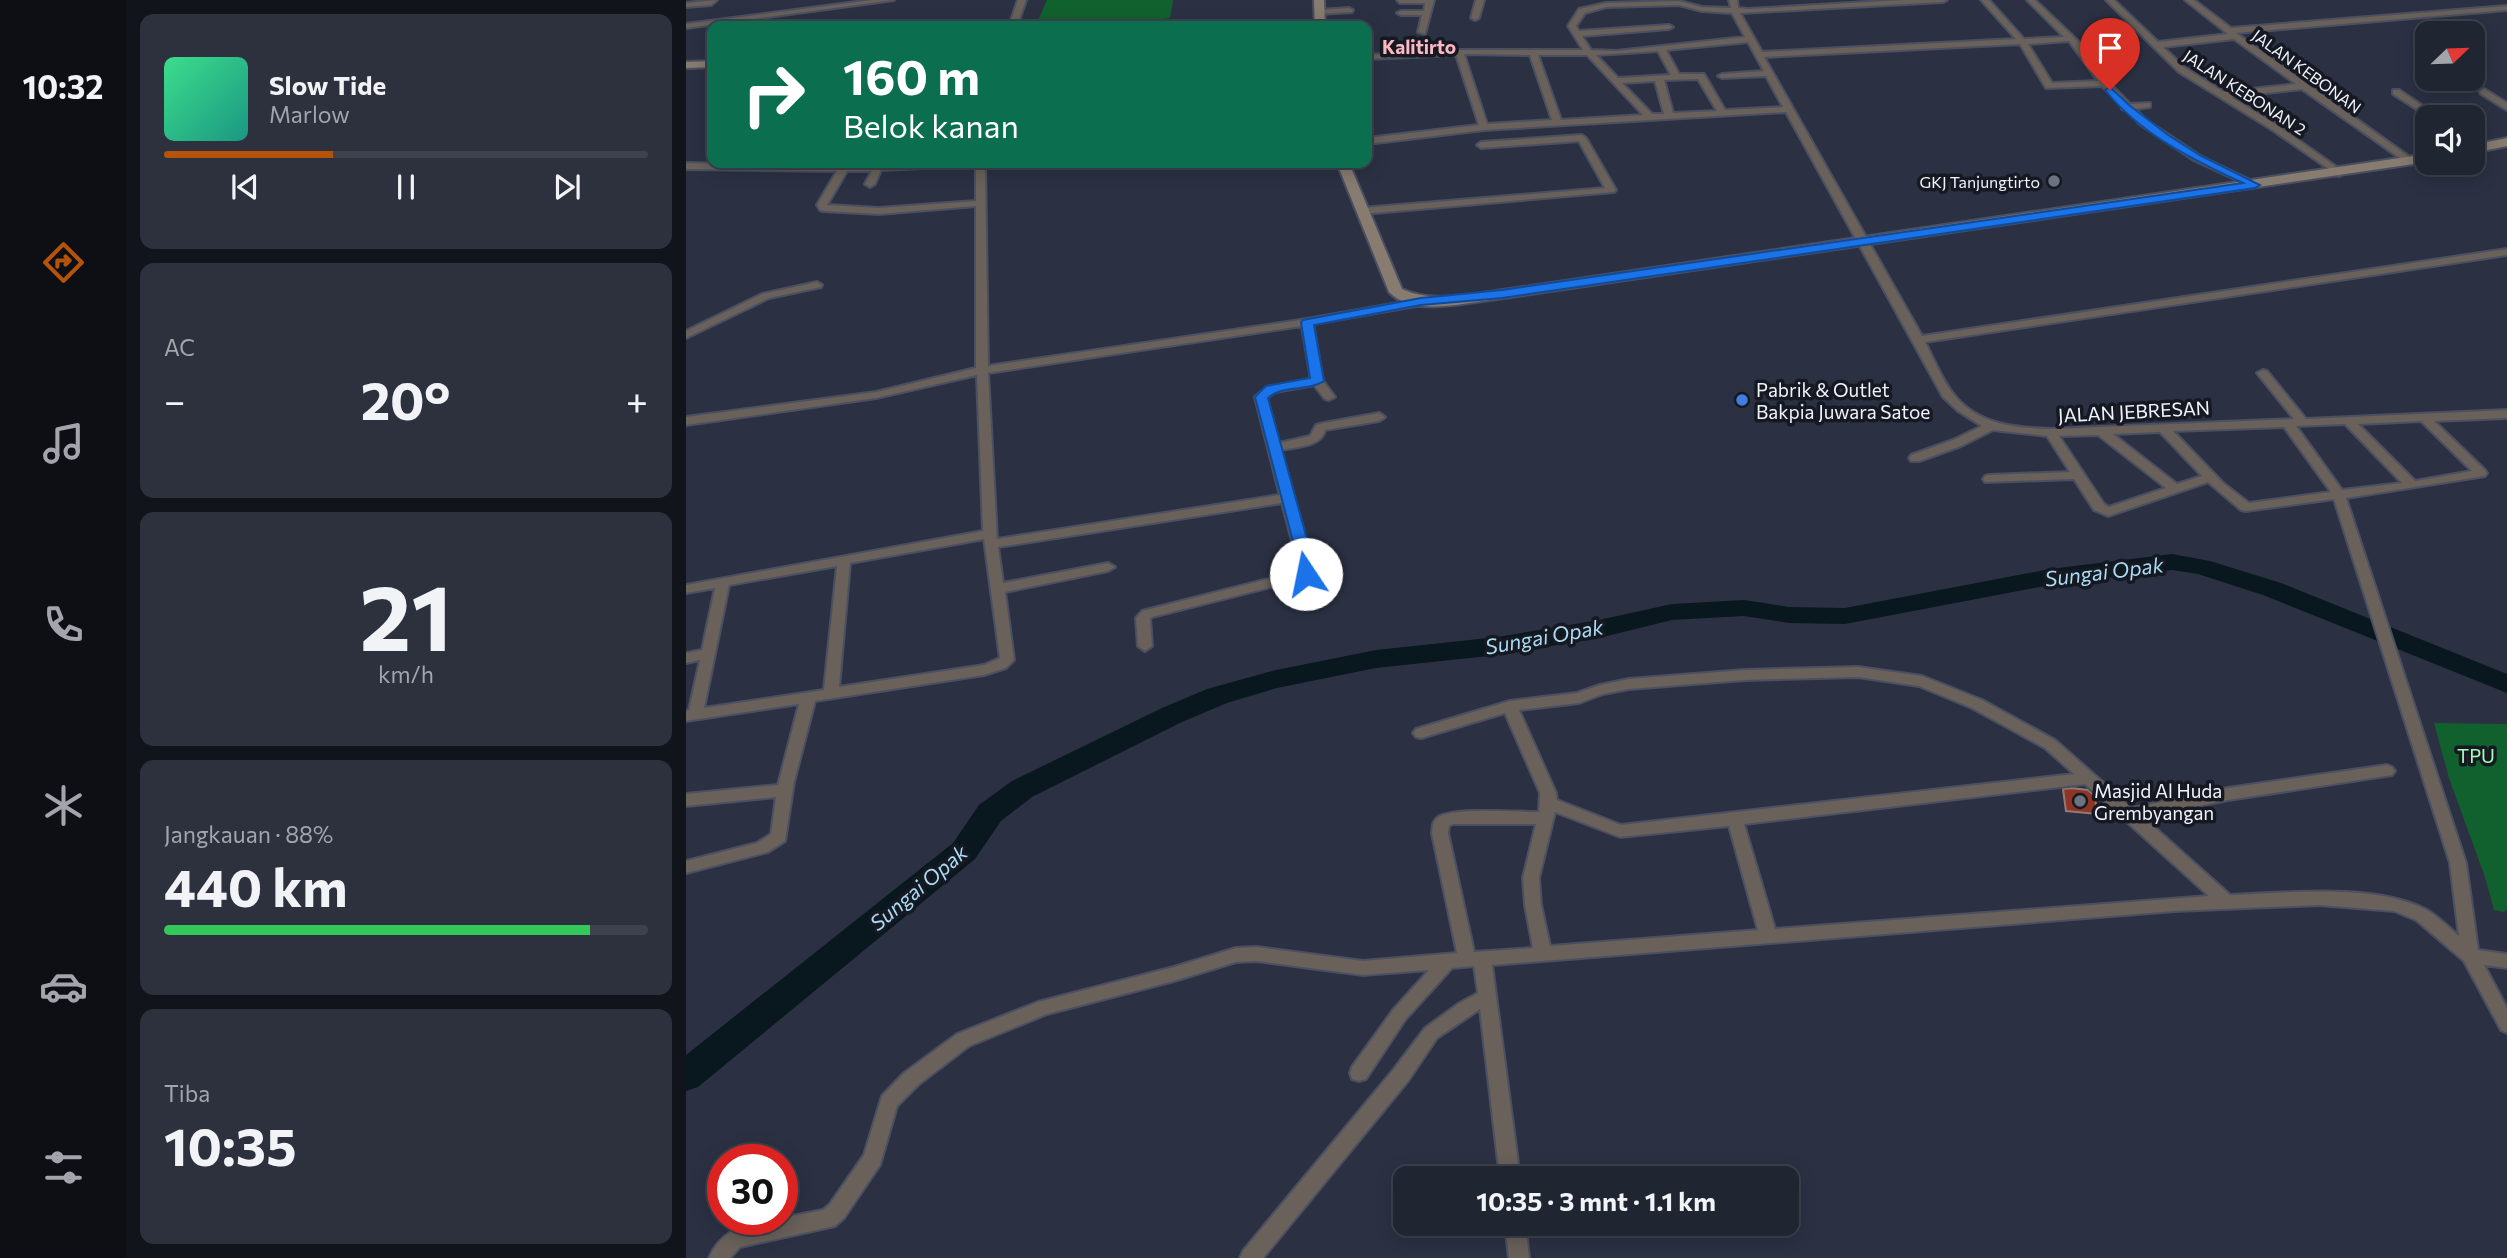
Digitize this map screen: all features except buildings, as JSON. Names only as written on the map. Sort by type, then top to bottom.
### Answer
[{"type":"street","points":[[790,12],[793,0]]},
{"type":"street","points":[[721,21],[890,0]]},
{"type":"street","points":[[1015,21],[1022,0]]},
{"type":"street","points":[[1400,1],[1430,0],[1422,32]]},
{"type":"street","points":[[1475,18],[1480,0]]},
{"type":"street","name":"JALAN JEBRESAN","points":[[1733,0],[1735,11],[1787,109],[1865,242],[1949,397],[1965,413],[1990,427],[2051,433],[2507,414]]},
{"type":"street","points":[[1649,116],[1587,51],[1572,26],[1573,21],[1590,4],[1678,2],[1702,9],[1735,11],[1942,0]]},
{"type":"street","points":[[1985,0],[2022,41],[2049,86],[2104,83]]},
{"type":"street","points":[[2031,0],[2070,39],[2126,107],[2197,158],[2255,185]]},
{"type":"street","name":"JALAN KEBONAN 2","points":[[2110,0],[2182,70],[2339,173]]},
{"type":"street","name":"JALAN KEBONAN","points":[[2189,0],[2410,161]]},
{"type":"street","points":[[686,5],[712,2],[706,23],[686,26]]},
{"type":"street","points":[[1319,6],[1349,10]]},
{"type":"street","points":[[2157,45],[2231,33],[2507,8]]},
{"type":"street","points":[[1401,13],[1427,13]]},
{"type":"street","points":[[1577,34],[1669,27]]},
{"type":"street","points":[[1372,57],[1459,52],[1616,52],[1751,39]]},
{"type":"street","points":[[1759,55],[2070,39]]},
{"type":"street","points":[[1661,49],[1676,78]]},
{"type":"street","points":[[1459,52],[1484,127]]},
{"type":"street","points":[[1533,52],[1557,122]]},
{"type":"street","points":[[686,65],[707,64]]},
{"type":"street","points":[[1722,76],[1769,73]]},
{"type":"street","points":[[1616,82],[1701,76],[1722,113]]},
{"type":"street","points":[[1659,79],[1669,115]]},
{"type":"street","points":[[2224,96],[2305,86]]},
{"type":"street","points":[[2396,92],[2416,105]]},
{"type":"street","points":[[2484,92],[2507,107]]},
{"type":"street","points":[[2126,107],[2147,105]]},
{"type":"street","points":[[1372,140],[1484,127],[1787,109]]},
{"type":"street","points":[[1362,211],[1611,190],[1582,138],[1481,145]]},
{"type":"street","points":[[2485,145],[2507,142]]},
{"type":"street","points":[[686,421],[876,396],[982,370],[1307,322],[1421,302],[1502,294],[2415,160]]},
{"type":"street","points":[[686,166],[707,167]]},
{"type":"street","points":[[731,168],[844,168]]},
{"type":"street","points":[[844,168],[822,205],[823,208],[879,211],[982,203]]},
{"type":"street","points":[[870,184],[878,168]]},
{"type":"street","points":[[723,583],[708,654],[691,714],[984,670],[1001,665],[1007,660],[990,539],[982,370],[981,168]]},
{"type":"street","points":[[1345,168],[1396,292],[1406,299],[1421,302]]},
{"type":"street","points":[[1919,340],[2507,252]]},
{"type":"street","points":[[686,335],[766,296],[817,285]]},
{"type":"street","points":[[1307,322],[1317,381],[1329,397]]},
{"type":"street","points":[[2263,373],[2302,421]]},
{"type":"street","points":[[1145,646],[1143,618],[1147,614],[1306,574],[1307,568],[1261,397],[1271,388],[1317,381]]},
{"type":"street","points":[[1274,447],[1314,439],[1324,426],[1379,417]]},
{"type":"street","points":[[2162,427],[2210,477],[2240,504],[2246,506],[2412,485],[2481,472],[2424,417]]},
{"type":"street","points":[[2347,420],[2412,485]]},
{"type":"street","points":[[2287,422],[2339,495],[2458,863],[2470,956],[2507,1025]]},
{"type":"street","points":[[1916,458],[1990,427]]},
{"type":"street","points":[[2100,430],[2174,488]]},
{"type":"street","points":[[2051,433],[2099,507],[2106,512],[2210,477]]},
{"type":"street","points":[[1989,479],[2078,475]]},
{"type":"street","points":[[686,589],[844,561],[1287,498]]},
{"type":"street","points":[[831,694],[844,561]]},
{"type":"street","points":[[996,589],[1108,567]]},
{"type":"street","points":[[686,658],[708,654]]},
{"type":"street","points":[[1421,733],[1515,715],[1613,686],[1757,675],[1858,672],[1900,676],[1922,681],[1977,704],[2050,744],[2227,902]]},
{"type":"street","points":[[686,867],[772,844],[782,831],[785,790],[808,698]]},
{"type":"street","points":[[1515,715],[1544,779],[1548,810],[1531,878],[1542,952]]},
{"type":"street","points":[[2130,814],[2228,794],[2387,771]]},
{"type":"street","points":[[1509,1166],[1488,996],[1440,834],[1440,823],[1450,818],[1548,810],[1620,831],[2089,778]]},
{"type":"street","points":[[686,800],[785,790]]},
{"type":"street","points":[[1735,820],[1768,935]]},
{"type":"street","points":[[719,1258],[733,1239],[828,1219],[873,1159],[889,1102],[911,1079],[963,1040],[1044,1007],[1174,974],[1236,955],[1257,954],[1363,968],[1768,935],[2227,902],[2319,898],[2396,905],[2422,915],[2470,956],[2507,961]]},
{"type":"street","points":[[1359,1073],[1399,1015],[1448,960]]},
{"type":"street","points":[[1250,1258],[1401,1074],[1431,1033],[1464,1009],[1488,996]]},
{"type":"street","points":[[1516,1236],[1519,1258]]},
{"type":"green space","points":[[1047,0],[1173,0],[1170,18],[1165,19],[1038,21]]},
{"type":"green space","name":"TPU","points":[[2434,723],[2507,724],[2507,909],[2504,912],[2494,910],[2485,877],[2449,778]]},
{"type":"waterway","name":"Sungai Opak","points":[[686,1076],[964,851],[1000,803],[1022,789],[1172,715],[1217,696],[1276,679],[1376,659],[1498,646],[1599,629],[1672,612],[1744,608],[1789,615],[1845,616],[2050,577],[2172,562],[2201,567],[2272,589],[2507,684]]},
{"type":"place","name":"GKJ Tanjungtirto","points":[[2054,181]]},
{"type":"place","name":"Pabrik & Outlet Bakpia Juwara Satoe","points":[[1742,400]]},
{"type":"place","name":"Masjid Al Huda Grembyangan","points":[[2080,801]]},
{"type":"district","name":"Kalitirto","points":[[1419,46]]},
{"type":"route","points":[[1306,574],[1307,568],[1261,397],[1271,388],[1317,381],[1307,322],[1421,302],[1502,294],[2255,185],[2197,158],[2143,122],[2110,90]]}]
